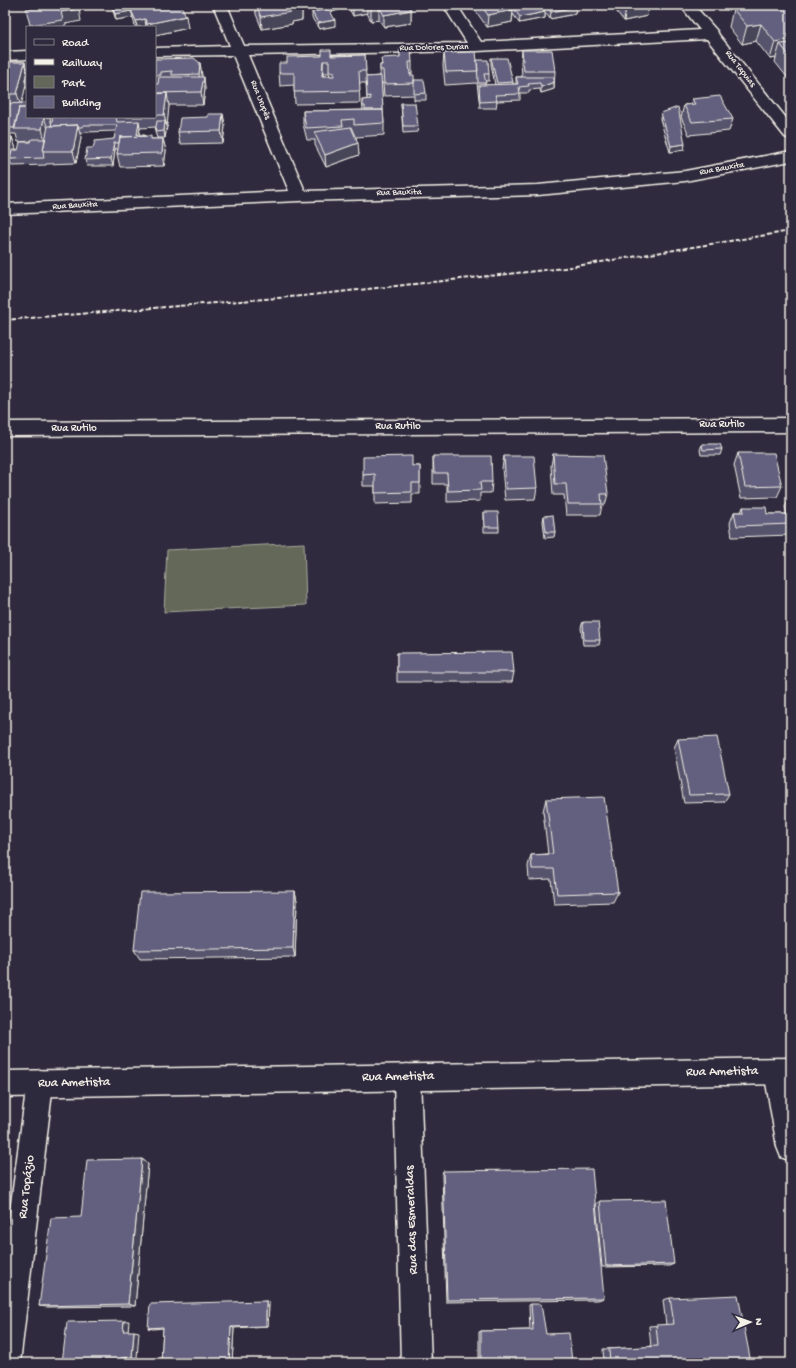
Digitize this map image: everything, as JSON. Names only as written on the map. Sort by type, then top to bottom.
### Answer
[{"type":"street","name":"Rua Urupês","points":[[220,5],[299,196]]},
{"type":"street","points":[[450,5],[477,48]]},
{"type":"street","name":"Rua Tapuias","points":[[687,5],[712,34],[791,134]]},
{"type":"street","name":"Rua Dolores Duran","points":[[156,52],[477,48],[712,34]]},
{"type":"street","points":[[5,56],[26,55]]},
{"type":"street","name":"Rua Bauxita","points":[[5,209],[299,196],[538,190],[684,176],[791,156]]},
{"type":"street","name":"Rua Rutilo","points":[[5,429],[791,425]]},
{"type":"street","points":[[784,1071],[791,1147]]},
{"type":"street","name":"Rua Ametista","points":[[5,1084],[784,1071]]},
{"type":"street","name":"Rua das Esmeraldas","points":[[407,1077],[416,1363]]},
{"type":"street","name":"Rua Topázio","points":[[5,1363],[40,1083]]},
{"type":"green space","points":[[304,543],[306,605],[164,612],[167,550]]},
{"type":"building","points":[[30,5],[49,5],[31,8]]},
{"type":"building","points":[[49,5],[77,5],[79,9],[61,12],[63,20],[30,25],[26,9]]},
{"type":"building","points":[[112,5],[131,5],[133,10],[115,14]]},
{"type":"building","points":[[142,5],[181,5],[186,16],[147,24],[145,19],[136,21],[131,10],[143,8]]},
{"type":"building","points":[[256,5],[300,5],[302,8],[290,10],[291,12],[261,17]]},
{"type":"building","points":[[369,5],[408,5],[411,10],[384,15],[379,7],[371,9]]},
{"type":"building","points":[[481,5],[510,5],[513,10],[488,15]]},
{"type":"building","points":[[541,5],[545,12],[520,17],[512,6]]},
{"type":"building","points":[[546,5],[574,5],[576,7],[551,12]]},
{"type":"building","points":[[623,5],[643,5],[626,8]]},
{"type":"building","points":[[765,5],[791,5],[791,39],[775,42],[761,24],[747,26],[733,9]]},
{"type":"building","points":[[329,9],[335,20],[318,23],[312,12]]},
{"type":"building","points":[[791,43],[791,58],[780,44]]},
{"type":"building","points":[[400,49],[411,49],[412,62],[409,62],[410,75],[414,75],[414,83],[384,84],[383,70],[380,70],[380,65],[382,65],[381,58],[400,57]]},
{"type":"building","points":[[322,50],[331,50],[331,56],[365,55],[366,71],[359,71],[360,91],[294,92],[294,73],[279,73],[279,63],[287,63],[287,57],[322,56]],"holes":[[[323,61],[329,61],[329,72],[334,72],[334,76],[322,76]]]},
{"type":"building","points":[[522,50],[552,50],[555,71],[524,71]]},
{"type":"building","points":[[476,52],[478,71],[446,72],[444,53]]},
{"type":"building","points":[[194,58],[200,63],[199,74],[172,75],[172,71],[161,72],[161,75],[156,75],[156,59]]},
{"type":"building","points":[[491,58],[507,58],[513,82],[497,83]]},
{"type":"building","points":[[477,60],[488,60],[489,74],[484,74],[486,83],[478,83]]},
{"type":"building","points":[[5,62],[25,62],[17,94],[5,94]]},
{"type":"building","points":[[381,76],[383,110],[365,110],[362,100],[371,99],[370,96],[367,97],[366,77]]},
{"type":"building","points":[[159,77],[204,77],[201,92],[156,93],[156,84],[158,84]]},
{"type":"building","points":[[516,77],[554,77],[554,82],[541,87],[540,83],[528,84],[529,86],[519,87],[520,94],[495,95],[497,101],[480,102],[479,85],[518,84]]},
{"type":"building","points":[[414,80],[424,80],[426,93],[414,94]]},
{"type":"building","points":[[167,93],[164,115],[156,115],[156,94]]},
{"type":"building","points":[[720,96],[733,119],[692,122],[684,105],[695,104],[692,99]]},
{"type":"building","points":[[26,103],[26,108],[19,108],[15,128],[5,128],[5,104]]},
{"type":"building","points":[[401,103],[415,103],[418,126],[403,126]]},
{"type":"building","points":[[678,107],[685,144],[671,146],[661,113]]},
{"type":"building","points":[[19,108],[26,108],[26,118],[44,118],[42,129],[14,129]]},
{"type":"building","points":[[383,110],[384,123],[354,125],[354,119],[342,120],[343,126],[306,128],[303,111]]},
{"type":"building","points":[[208,114],[223,114],[221,131],[178,132],[180,118],[208,117]]},
{"type":"building","points":[[53,118],[116,118],[117,122],[139,121],[137,135],[145,136],[120,137],[119,143],[114,143],[111,159],[85,160],[87,148],[93,148],[95,141],[114,139],[117,125],[83,125],[83,127],[78,127],[78,125],[51,126]]},
{"type":"building","points":[[157,121],[165,121],[164,131],[155,132]]},
{"type":"building","points":[[78,125],[73,151],[43,151],[48,126]]},
{"type":"building","points":[[351,127],[358,143],[325,155],[314,132]]},
{"type":"building","points":[[5,134],[8,134],[7,137],[12,137],[9,149],[6,149],[5,155]]},
{"type":"building","points":[[151,136],[151,139],[163,139],[162,153],[117,154],[120,137]]},
{"type":"building","points":[[32,139],[45,139],[43,151],[44,158],[10,159],[12,150],[18,150],[20,142],[31,142]]},
{"type":"building","points":[[702,444],[720,444],[722,449],[703,450]]},
{"type":"building","points":[[738,453],[774,453],[782,486],[745,487]]},
{"type":"building","points":[[553,454],[603,455],[608,494],[601,494],[602,504],[568,504],[566,484],[555,484]]},
{"type":"building","points":[[412,456],[412,466],[420,466],[420,483],[412,483],[412,492],[375,493],[375,474],[363,475],[363,457]]},
{"type":"building","points":[[433,456],[491,456],[492,482],[480,482],[481,490],[448,491],[447,473],[434,473]]},
{"type":"building","points":[[504,456],[534,456],[537,488],[506,489]]},
{"type":"building","points":[[788,501],[791,501],[791,511],[790,511]]},
{"type":"building","points":[[743,507],[766,507],[767,514],[791,514],[791,524],[737,526],[734,512],[744,512]]},
{"type":"building","points":[[484,512],[498,512],[499,527],[485,527]]},
{"type":"building","points":[[553,515],[555,532],[546,532],[544,516]]},
{"type":"building","points":[[583,622],[598,622],[600,640],[584,640]]},
{"type":"building","points":[[512,652],[514,672],[397,672],[397,653]]},
{"type":"building","points":[[717,737],[729,794],[689,795],[678,739]]},
{"type":"building","points":[[604,797],[618,892],[557,894],[554,869],[532,869],[531,855],[553,854],[546,799]]},
{"type":"building","points":[[295,891],[293,948],[134,950],[140,892]]},
{"type":"building","points":[[142,1159],[128,1304],[39,1306],[51,1218],[81,1217],[87,1160]]},
{"type":"building","points":[[592,1169],[604,1298],[447,1300],[443,1171]]},
{"type":"building","points":[[666,1200],[674,1264],[606,1266],[600,1201]]},
{"type":"building","points":[[738,1295],[751,1363],[610,1363],[609,1349],[658,1346],[656,1325],[674,1324],[670,1298]]},
{"type":"building","points":[[266,1301],[266,1326],[231,1327],[229,1363],[161,1363],[163,1327],[148,1328],[150,1304]]},
{"type":"building","points":[[531,1304],[541,1304],[546,1334],[569,1333],[572,1363],[481,1363],[481,1331],[533,1330]]},
{"type":"building","points":[[124,1321],[123,1331],[134,1331],[132,1357],[121,1358],[121,1363],[62,1363],[67,1322]]},
{"type":"railway","points":[[5,320],[302,296],[564,268],[791,231]]}]
